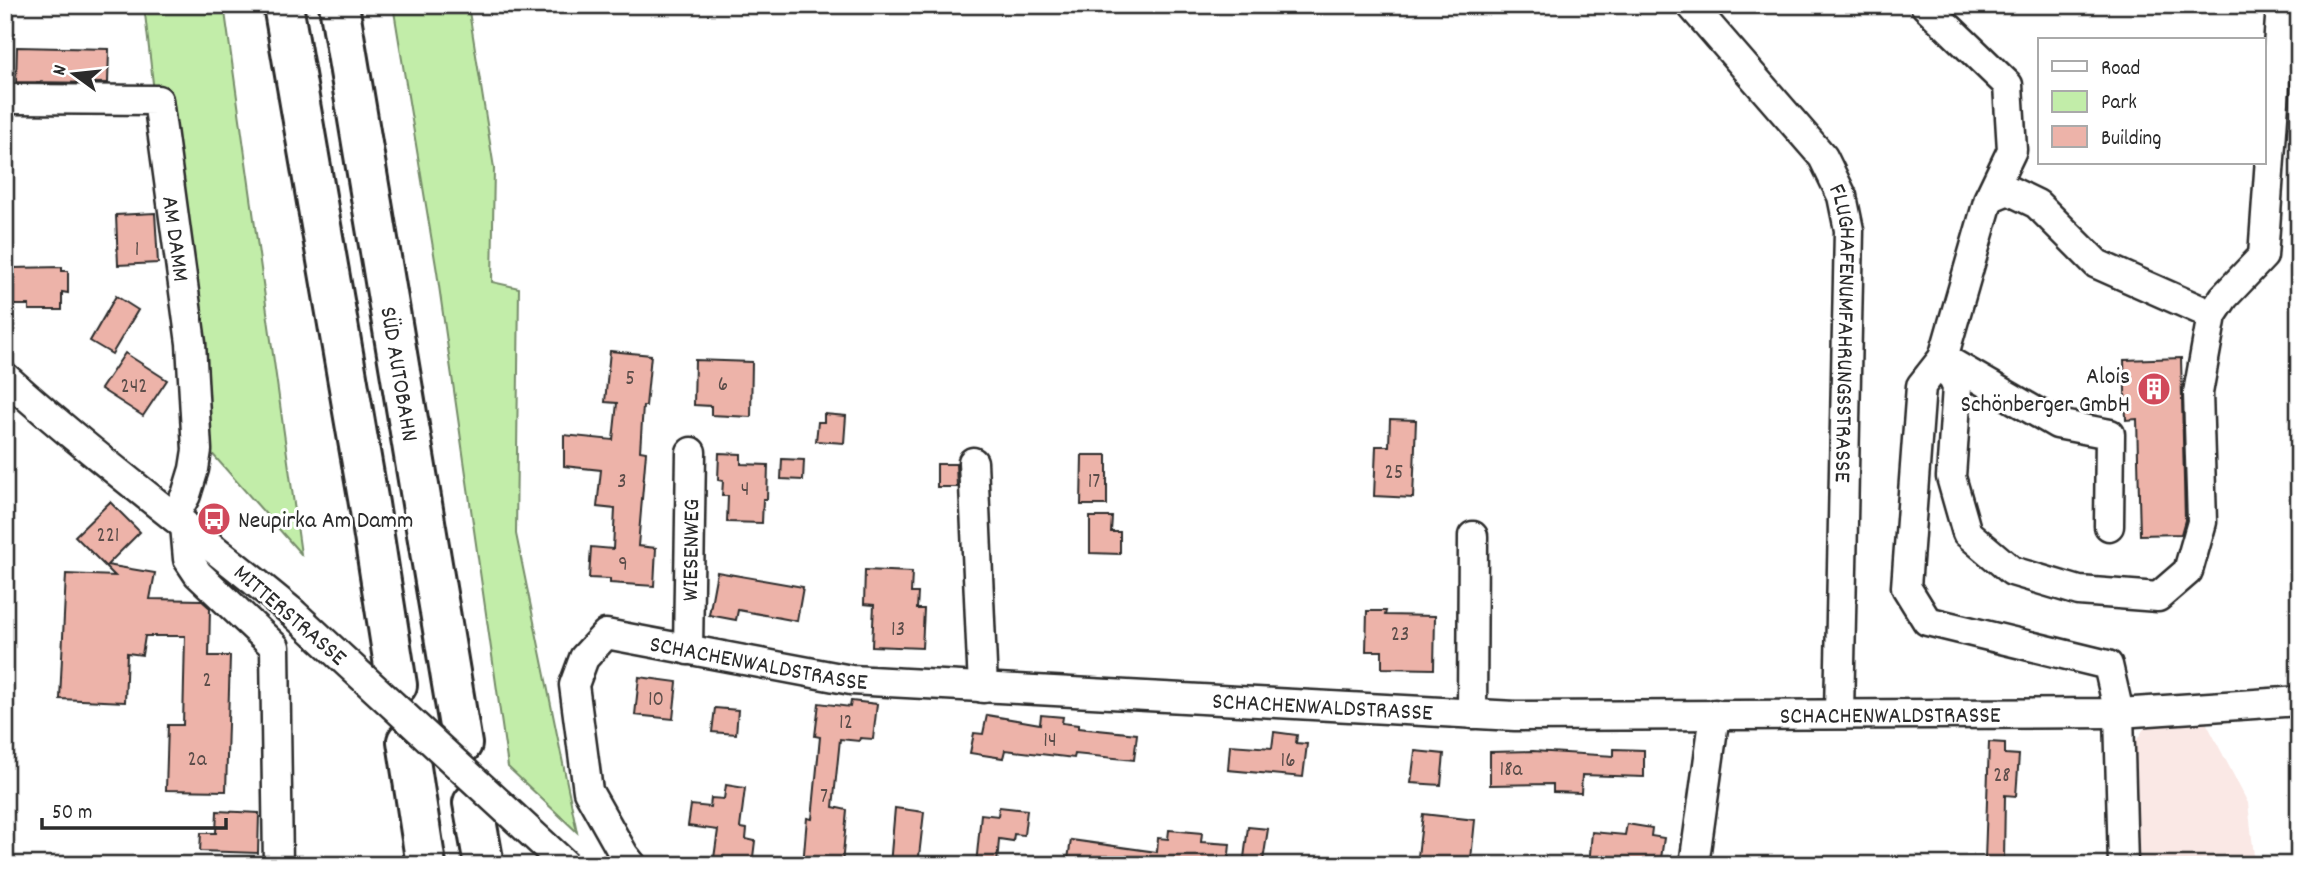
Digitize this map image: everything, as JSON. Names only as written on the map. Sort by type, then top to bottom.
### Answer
[{"type":"highway","points":[[283,5],[397,685]]},
{"type":"highway","name":"SÜD AUTOBAHN","points":[[340,5],[462,744]]},
{"type":"highway","points":[[407,741],[426,865]]},
{"type":"highway","points":[[473,803],[484,865]]},
{"type":"street","name":"FLUGHAFENUMFAHRUNGSSTRASSE","points":[[1691,5],[1822,157],[1842,197],[1849,230],[1839,713]]},
{"type":"street","points":[[1925,5],[2008,85],[2012,150],[1989,198],[1943,358],[1921,386],[1906,587],[1927,621],[2108,665],[2119,713],[2123,865]]},
{"type":"street","points":[[1943,358],[1957,387],[1951,477],[1967,533],[2012,571],[2079,591],[2158,597],[2188,571],[2202,522],[2198,393],[2212,316],[2224,297],[2263,256],[2281,5]]},
{"type":"street","name":"AM DAMM","points":[[13,99],[158,100],[191,343],[197,450],[180,521]]},
{"type":"street","points":[[1989,198],[2008,190],[2037,204],[2097,264],[2212,316]]},
{"type":"street","points":[[1943,358],[2057,424],[2110,434],[2109,526]]},
{"type":"street","name":"MITTERSTRASSE","points":[[5,377],[58,424],[292,612],[566,865]]},
{"type":"street","name":"WIESENWEG","points":[[688,650],[691,452]]},
{"type":"street","points":[[973,462],[983,688]]},
{"type":"street","points":[[180,521],[188,559],[198,574],[275,647],[278,865]]},
{"type":"street","points":[[1472,536],[1472,714]]},
{"type":"street","name":"SCHACHENWALDSTRASSE","points":[[632,865],[588,790],[575,685],[584,658],[606,634],[851,680],[1515,716],[2119,713],[2299,701]]},
{"type":"street","points":[[1694,865],[1715,714]]},
{"type":"shaded area","points":[[2205,720],[2248,803],[2255,865],[2136,865],[2133,746],[2148,722]]},
{"type":"green space","points":[[144,5],[224,5],[301,554],[193,432]]},
{"type":"green space","points":[[393,5],[468,5],[494,168],[492,282],[519,288],[516,534],[577,832],[508,767],[437,272]]},
{"type":"building","points":[[17,47],[109,49],[108,83],[16,82]]},
{"type":"building","points":[[155,213],[158,263],[118,265],[116,215]]},
{"type":"building","points":[[62,267],[62,271],[68,271],[68,293],[62,292],[62,310],[29,310],[29,305],[13,305],[13,268]]},
{"type":"building","points":[[116,296],[138,310],[112,354],[90,341]]},
{"type":"building","points":[[610,351],[651,355],[646,406],[643,406],[640,451],[646,452],[638,546],[656,548],[654,586],[610,583],[610,579],[589,578],[591,547],[613,549],[615,509],[597,507],[601,470],[564,466],[564,435],[613,440],[617,403],[605,402]]},
{"type":"building","points":[[125,353],[167,380],[143,416],[101,389]]},
{"type":"building","points":[[2181,358],[2185,520],[2181,534],[2140,535],[2137,419],[2126,420],[2124,360]]},
{"type":"building","points":[[695,360],[752,362],[751,417],[711,415],[711,406],[694,405]]},
{"type":"building","points":[[824,414],[846,416],[844,443],[816,441],[818,422],[824,422]]},
{"type":"building","points":[[1390,419],[1416,420],[1413,498],[1374,496],[1376,446],[1389,446]]},
{"type":"building","points":[[719,453],[741,454],[741,464],[768,465],[767,499],[763,499],[762,523],[727,522],[728,496],[722,496],[723,481],[718,480]]},
{"type":"building","points":[[1082,455],[1107,455],[1107,505],[1081,505]]},
{"type":"building","points":[[782,459],[804,460],[803,480],[781,479]]},
{"type":"building","points":[[937,464],[956,464],[957,487],[937,487]]},
{"type":"building","points":[[110,502],[140,532],[107,565],[155,573],[150,599],[201,600],[210,608],[209,656],[230,656],[226,791],[166,790],[168,725],[183,725],[185,636],[145,636],[142,655],[127,653],[125,702],[60,699],[66,574],[115,576],[75,536]]},
{"type":"building","points":[[1090,517],[1112,517],[1111,532],[1120,532],[1120,554],[1090,553]]},
{"type":"building","points":[[865,570],[912,572],[911,593],[918,593],[917,609],[924,609],[922,648],[872,646],[874,605],[864,604]]},
{"type":"building","points":[[717,572],[803,587],[797,621],[738,610],[736,620],[709,615]]},
{"type":"building","points":[[1367,611],[1386,611],[1385,615],[1435,616],[1434,669],[1382,668],[1382,651],[1366,651]]},
{"type":"building","points":[[639,677],[677,682],[673,719],[635,715]]},
{"type":"building","points":[[851,701],[877,704],[873,739],[840,739],[833,807],[847,810],[842,865],[803,865],[807,818],[812,819],[820,737],[815,736],[819,703],[850,707]]},
{"type":"building","points":[[715,708],[738,710],[736,734],[712,732]]},
{"type":"building","points":[[987,715],[1040,724],[1041,715],[1063,717],[1062,723],[1078,725],[1078,728],[1137,734],[1134,760],[1075,754],[1074,758],[1005,750],[1003,758],[970,753],[974,733],[983,734]]},
{"type":"building","points":[[1274,732],[1297,735],[1296,743],[1307,744],[1303,777],[1228,770],[1230,745],[1272,748]]},
{"type":"building","points":[[1989,742],[2005,743],[2005,754],[2019,755],[2016,796],[2005,795],[2004,860],[1985,860]]},
{"type":"building","points":[[1614,749],[1644,750],[1644,777],[1582,775],[1581,793],[1553,792],[1553,784],[1490,785],[1490,752],[1533,751],[1614,756]]},
{"type":"building","points":[[1415,751],[1444,754],[1441,785],[1411,783]]},
{"type":"building","points":[[726,785],[745,788],[740,828],[747,829],[746,839],[755,841],[752,865],[713,865],[718,830],[688,826],[691,805],[710,807],[711,798],[724,799]]},
{"type":"building","points":[[999,807],[1027,810],[1024,835],[1014,834],[1013,841],[999,839],[997,865],[976,865],[981,814],[998,816]]},
{"type":"building","points":[[895,808],[924,812],[918,865],[890,865]]},
{"type":"building","points":[[217,811],[259,813],[258,853],[200,851],[201,833],[216,833]]},
{"type":"building","points":[[1423,814],[1475,820],[1471,859],[1460,858],[1460,865],[1417,865]]},
{"type":"building","points":[[1627,824],[1652,828],[1651,836],[1664,838],[1660,865],[1589,865],[1592,832],[1625,835]]},
{"type":"building","points":[[1248,827],[1268,829],[1263,861],[1244,858]]},
{"type":"building","points":[[1169,830],[1202,833],[1201,842],[1230,844],[1228,865],[1067,865],[1071,840],[1157,852],[1158,838],[1168,839]]},
{"type":"place","name":"Alois Schönberger GmbH","points":[[2154,389]]},
{"type":"place","name":"Neupirka Am Damm","points":[[214,519]]}]
